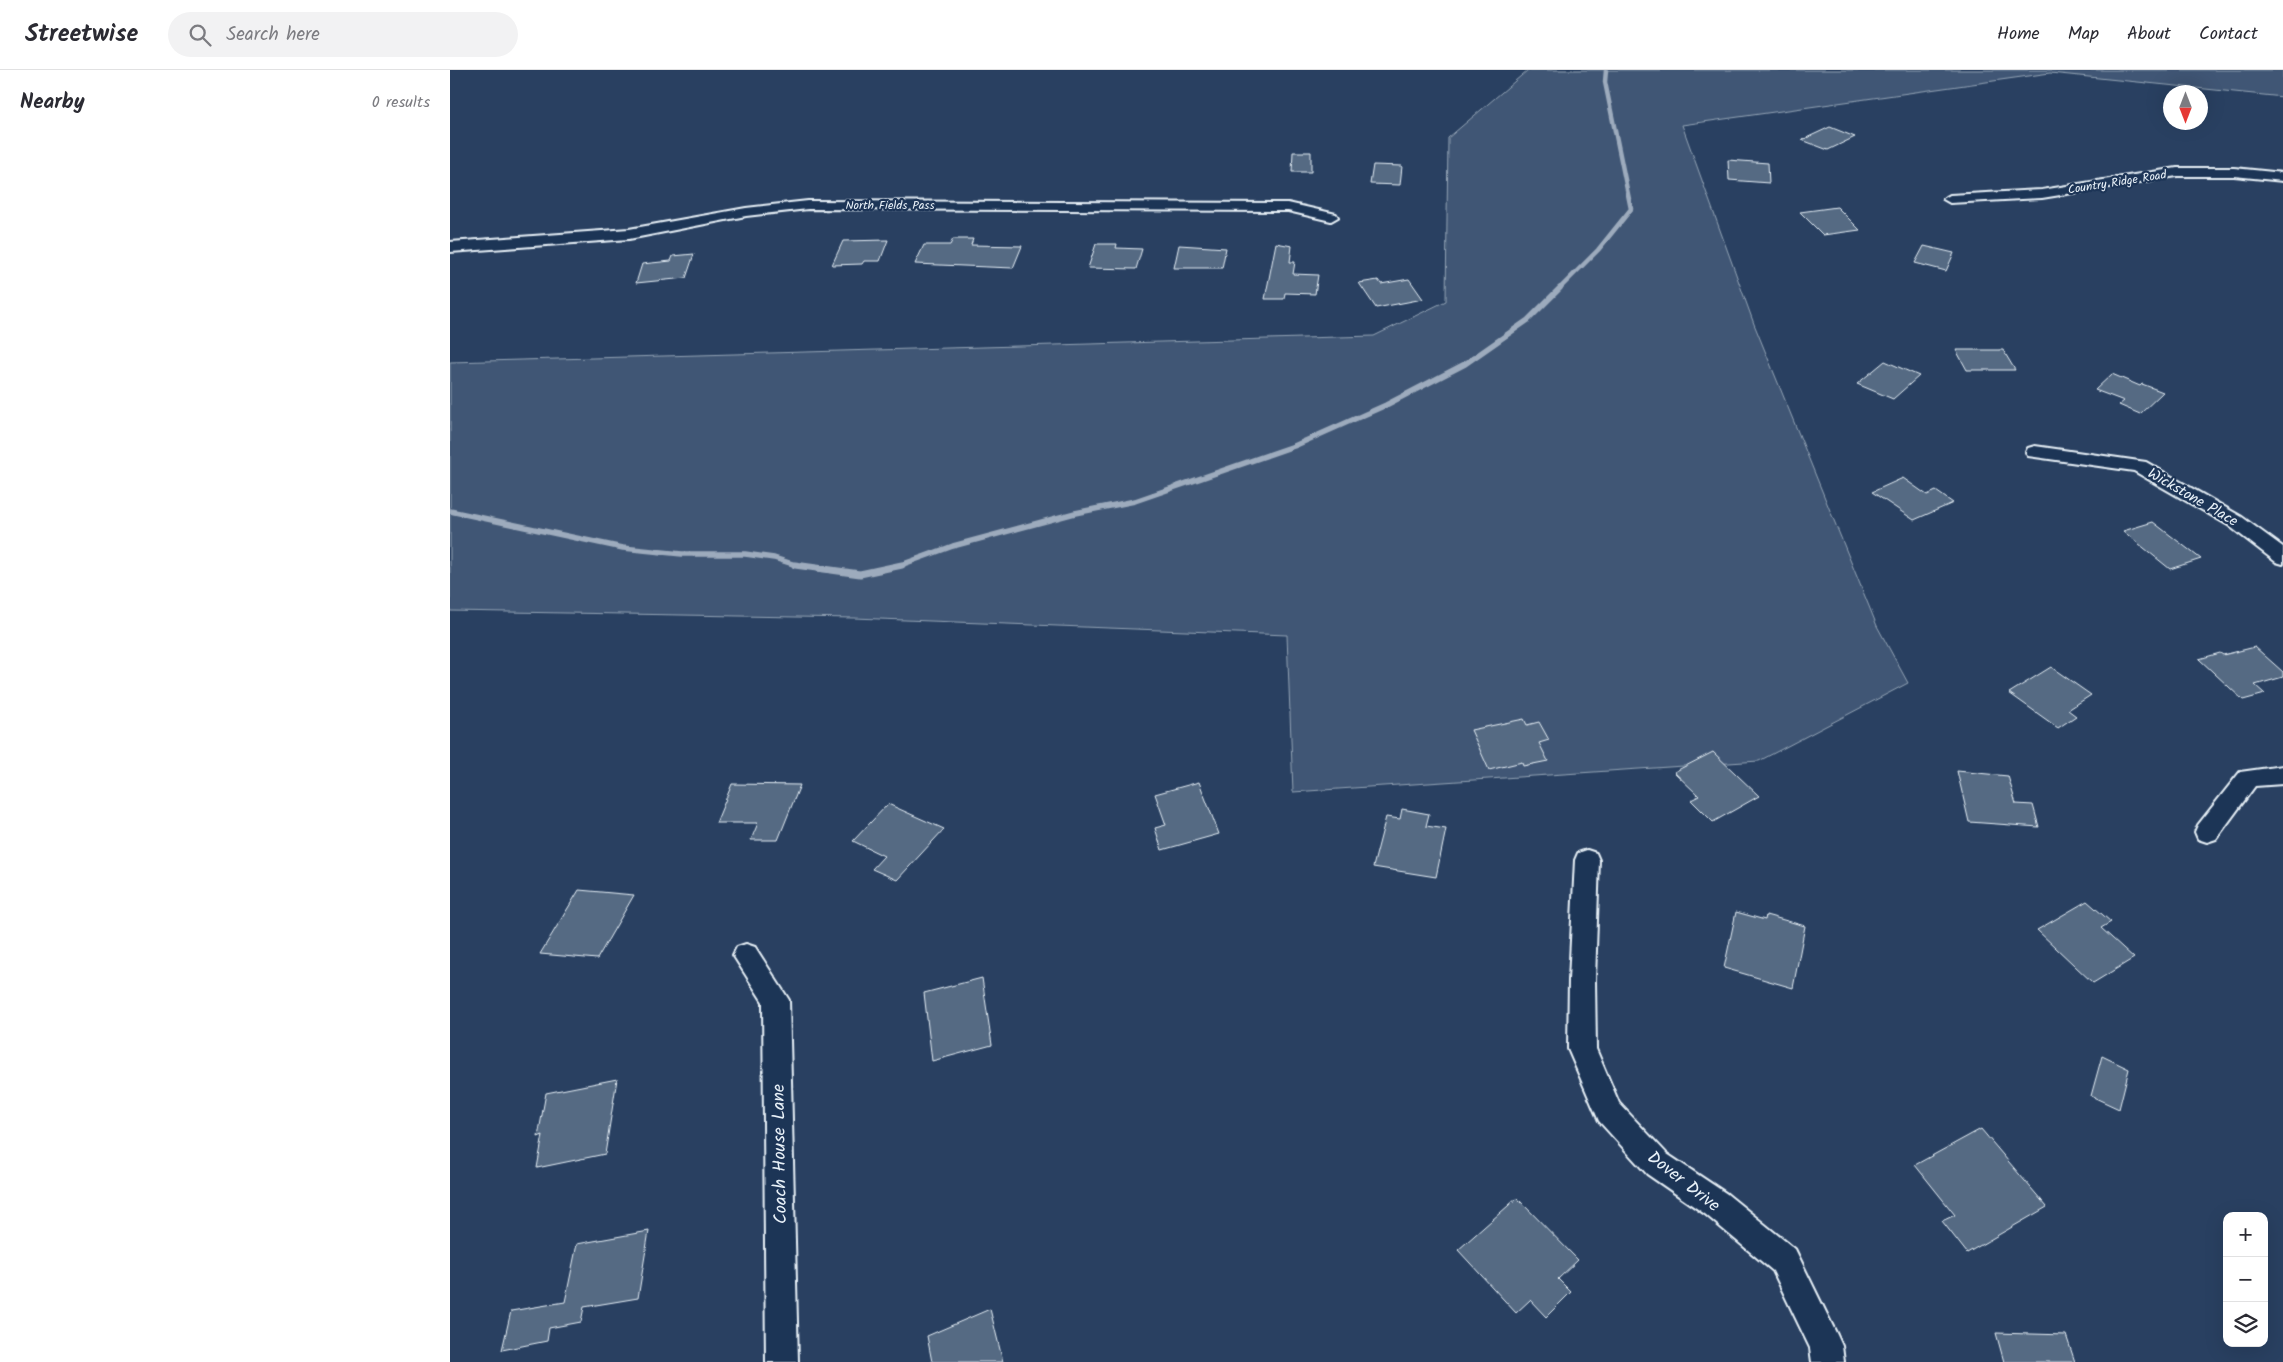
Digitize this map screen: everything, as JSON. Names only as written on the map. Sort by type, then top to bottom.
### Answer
[{"type":"street","name":"Country Ridge Road","points":[[1950,199],[2042,194],[2177,172],[2234,172],[2283,177]]},
{"type":"street","name":"North Fields Pass","points":[[450,247],[629,234],[746,212],[808,205],[1288,207],[1331,216]]},
{"type":"street","name":"Wickstone Place","points":[[2035,452],[2139,466],[2235,521],[2283,556]]},
{"type":"street","points":[[2207,832],[2248,778],[2283,775]]},
{"type":"street","name":"Dover Drive","points":[[1587,860],[1582,980],[1582,1049],[1609,1112],[1657,1164],[1716,1204],[1784,1260],[1826,1346],[1828,1362]]},
{"type":"street","name":"Coach House Lane","points":[[746,955],[776,1000],[782,1362]]},
{"type":"shaded area","points":[[1528,70],[2283,70],[2283,97],[2208,89],[2208,85],[2166,85],[2050,73],[1682,125],[1754,324],[1877,626],[1908,683],[1759,761],[1293,792],[1287,635],[854,618],[450,611],[450,362],[1374,336],[1446,301],[1448,138]]},
{"type":"building","points":[[1830,127],[1855,137],[1828,150],[1802,140]]},
{"type":"building","points":[[1293,152],[1311,152],[1311,172],[1292,172]]},
{"type":"building","points":[[1728,160],[1768,163],[1769,183],[1729,180]]},
{"type":"building","points":[[1373,165],[1402,166],[1400,185],[1370,184]]},
{"type":"building","points":[[1837,207],[1860,230],[1823,235],[1800,212]]},
{"type":"building","points":[[953,239],[973,239],[971,245],[1022,246],[1013,268],[915,264],[924,245],[950,245]]},
{"type":"building","points":[[888,240],[880,261],[832,265],[843,241]]},
{"type":"building","points":[[1276,243],[1292,246],[1290,262],[1295,262],[1293,274],[1318,275],[1315,294],[1285,293],[1284,299],[1265,299]]},
{"type":"building","points":[[1096,244],[1117,244],[1116,248],[1142,249],[1136,269],[1088,268]]},
{"type":"building","points":[[1179,245],[1226,248],[1222,268],[1174,268]]},
{"type":"building","points":[[1924,246],[1954,253],[1946,271],[1915,263]]},
{"type":"building","points":[[694,254],[686,278],[636,283],[642,264],[671,261],[673,256]]},
{"type":"building","points":[[1409,279],[1423,299],[1376,308],[1359,283],[1378,280],[1381,284]]},
{"type":"building","points":[[1956,350],[2003,350],[2015,370],[1967,370]]},
{"type":"building","points":[[1885,361],[1919,376],[1893,399],[1857,384]]},
{"type":"building","points":[[2112,374],[2140,386],[2142,384],[2163,392],[2140,414],[2119,405],[2124,401],[2095,390]]},
{"type":"building","points":[[1903,478],[1927,495],[1936,491],[1953,503],[1914,520],[1872,492]]},
{"type":"building","points":[[2153,522],[2201,559],[2170,569],[2123,531]]},
{"type":"building","points":[[2255,647],[2283,672],[2283,677],[2255,685],[2265,694],[2243,700],[2199,659],[2220,653],[2223,655]]},
{"type":"building","points":[[2051,667],[2091,695],[2068,710],[2076,716],[2058,728],[2009,693]]},
{"type":"building","points":[[1524,719],[1527,725],[1539,722],[1549,740],[1539,743],[1548,761],[1523,766],[1522,762],[1489,770],[1471,730]]},
{"type":"building","points":[[1713,752],[1759,796],[1713,822],[1691,800],[1699,796],[1674,772]]},
{"type":"building","points":[[1957,771],[2008,776],[2016,804],[2033,805],[2039,827],[1969,822]]},
{"type":"building","points":[[1199,782],[1219,834],[1162,850],[1155,828],[1166,825],[1155,794]]},
{"type":"building","points":[[732,784],[800,785],[778,840],[751,840],[758,823],[716,823]]},
{"type":"building","points":[[888,804],[944,829],[897,880],[872,869],[884,856],[853,841]]},
{"type":"building","points":[[1402,809],[1429,814],[1426,826],[1446,829],[1436,877],[1373,867],[1386,817],[1400,819]]},
{"type":"building","points":[[579,890],[634,895],[597,959],[540,954]]},
{"type":"building","points":[[2087,901],[2111,922],[2101,928],[2134,958],[2093,983],[2037,930]]},
{"type":"building","points":[[1736,912],[1765,920],[1766,915],[1805,926],[1793,988],[1724,968]]},
{"type":"building","points":[[982,978],[992,1045],[932,1061],[924,993]]},
{"type":"building","points":[[2102,1056],[2129,1069],[2119,1109],[2091,1096]]},
{"type":"building","points":[[617,1079],[605,1154],[537,1168],[543,1135],[538,1137],[546,1093]]},
{"type":"building","points":[[1981,1129],[2047,1207],[1967,1253],[1942,1221],[1955,1215],[1915,1165]]},
{"type":"building","points":[[1517,1198],[1578,1260],[1558,1279],[1571,1292],[1546,1317],[1530,1300],[1516,1313],[1458,1250]]},
{"type":"building","points":[[649,1231],[638,1298],[584,1307],[581,1322],[549,1328],[547,1341],[502,1350],[511,1311],[565,1302],[577,1244]]},
{"type":"building","points":[[990,1309],[1003,1362],[932,1362],[927,1336]]},
{"type":"building","points":[[1996,1333],[2066,1335],[2075,1362],[2004,1362]]},
{"type":"waterway","points":[[899,566],[953,546],[1075,513],[1135,501],[1294,446],[1386,405],[1465,364],[1528,320],[1598,250],[1631,209],[1605,82],[1606,70]]},
{"type":"waterway","points":[[450,511],[623,548],[682,554],[745,554],[774,558],[797,565]]},
{"type":"waterway","points":[[797,565],[860,574],[899,566]]}]
